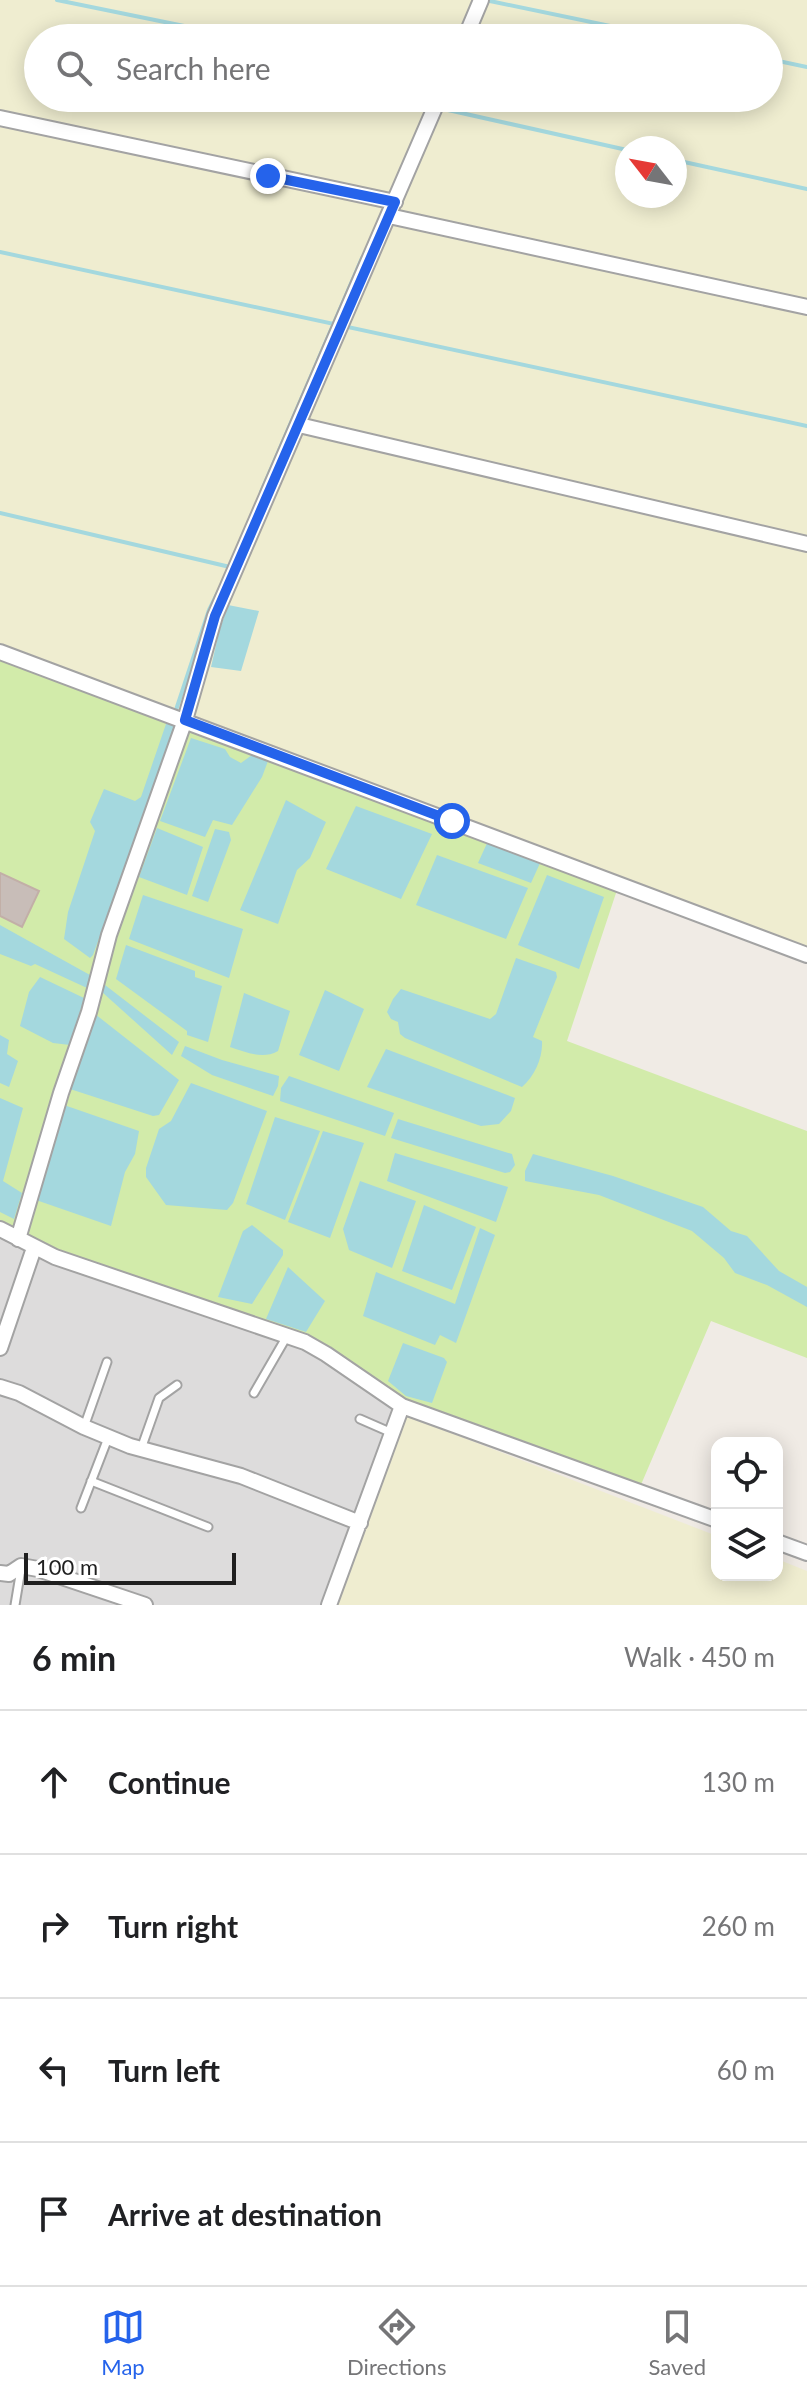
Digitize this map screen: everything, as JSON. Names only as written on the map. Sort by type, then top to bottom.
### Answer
[{"type":"street","points":[[471,24],[481,0]]},
{"type":"street","points":[[18,1239],[61,1093],[89,1012],[95,983],[185,720],[215,616],[433,112]]},
{"type":"street","points":[[0,118],[807,307]]},
{"type":"street","points":[[299,425],[807,544]]},
{"type":"street","points":[[0,652],[807,955]]},
{"type":"street","points":[[0,1229],[55,1257],[288,1336],[326,1354],[402,1406],[711,1518]]},
{"type":"street","points":[[0,1348],[34,1248]]},
{"type":"street","points":[[0,1387],[19,1393],[108,1438],[241,1476],[360,1523]]},
{"type":"street","points":[[329,1605],[402,1406]]},
{"type":"street","points":[[783,1544],[807,1553]]},
{"type":"street","points":[[0,1573],[9,1574],[21,1566],[38,1569],[145,1605]]},
{"type":"lane","points":[[254,1393],[288,1336]]},
{"type":"lane","points":[[84,1427],[107,1362]]},
{"type":"lane","points":[[141,1449],[159,1398],[177,1385]]},
{"type":"lane","points":[[360,1419],[392,1433]]},
{"type":"lane","points":[[81,1508],[108,1438]]},
{"type":"lane","points":[[91,1481],[208,1527]]},
{"type":"lane","points":[[15,1605],[21,1566]]},
{"type":"shaded area","points":[[0,0],[807,0],[807,950],[0,647]]},
{"type":"shaded area","points":[[0,1236],[37,1256],[304,1348],[394,1408],[321,1605],[0,1605]]},
{"type":"shaded area","points":[[407,1416],[711,1534],[711,1581],[783,1581],[783,1561],[807,1571],[807,1605],[338,1605]]},
{"type":"green space","points":[[0,657],[179,724],[13,1228],[0,1221]]},
{"type":"green space","points":[[189,728],[617,890],[567,1041],[807,1131],[807,1358],[711,1321],[640,1487],[406,1401],[332,1348],[307,1337],[55,1251],[25,1236],[95,1014],[104,968]]},
{"type":"water","points":[[228,605],[259,611],[241,671],[211,667]]},
{"type":"water","points":[[167,721],[177,725],[90,958],[64,939],[68,912],[95,831],[90,822],[104,789],[135,801],[141,797]]},
{"type":"water","points":[[191,738],[225,749],[230,757],[241,763],[252,755],[268,761],[262,777],[232,825],[213,820],[205,837],[160,821]]},
{"type":"water","points":[[286,800],[326,822],[310,858],[297,870],[278,924],[240,910]]},
{"type":"water","points":[[356,806],[432,834],[401,899],[326,869]]},
{"type":"water","points":[[157,828],[203,847],[187,895],[139,877]]},
{"type":"water","points":[[215,829],[229,832],[231,840],[208,902],[192,896]]},
{"type":"water","points":[[488,841],[541,861],[531,883],[478,863]]},
{"type":"water","points":[[437,855],[528,888],[506,939],[416,905]]},
{"type":"water","points":[[547,875],[604,897],[579,969],[518,945]]},
{"type":"water","points":[[143,895],[243,929],[229,978],[129,939]]},
{"type":"water","points":[[0,925],[90,975],[87,988],[35,964],[31,966],[0,954]]},
{"type":"water","points":[[126,945],[195,971],[195,977],[222,986],[208,1042],[187,1035],[187,1031],[116,979]]},
{"type":"water","points":[[516,958],[556,972],[557,977],[533,1037],[542,1041],[540,1060],[522,1087],[405,1038],[400,1034],[398,1022],[391,1019],[387,1012],[401,989],[490,1019],[496,1014]]},
{"type":"water","points":[[40,977],[84,998],[70,1045],[53,1043],[20,1026],[29,992]]},
{"type":"water","points":[[105,985],[179,1042],[172,1055],[102,992]]},
{"type":"water","points":[[325,990],[364,1009],[339,1071],[299,1055]]},
{"type":"water","points":[[244,993],[290,1011],[278,1051],[260,1055],[230,1047]]},
{"type":"water","points":[[95,1014],[179,1080],[159,1115],[153,1116],[70,1089]]},
{"type":"water","points":[[0,1035],[9,1040],[7,1054],[18,1061],[9,1087],[0,1083]]},
{"type":"water","points":[[185,1046],[279,1076],[278,1086],[273,1096],[212,1075],[181,1056]]},
{"type":"water","points":[[386,1049],[515,1098],[511,1111],[499,1124],[481,1126],[367,1087]]},
{"type":"water","points":[[289,1076],[394,1113],[385,1136],[280,1101],[281,1088]]},
{"type":"water","points":[[191,1083],[267,1111],[233,1203],[227,1210],[166,1205],[146,1177],[159,1129],[171,1121]]},
{"type":"water","points":[[0,1098],[23,1108],[3,1181],[22,1193],[14,1219],[0,1212]]},
{"type":"water","points":[[64,1105],[139,1131],[135,1154],[125,1172],[111,1226],[36,1200]]},
{"type":"water","points":[[275,1117],[320,1131],[285,1220],[246,1204]]},
{"type":"water","points":[[398,1119],[512,1154],[515,1165],[505,1173],[391,1138]]},
{"type":"water","points":[[323,1131],[364,1143],[330,1238],[288,1222]]},
{"type":"water","points":[[395,1153],[508,1187],[496,1222],[387,1181]]},
{"type":"water","points":[[533,1154],[613,1176],[703,1207],[731,1231],[747,1236],[779,1271],[807,1287],[807,1307],[767,1285],[735,1273],[724,1258],[692,1231],[599,1195],[525,1181],[525,1171]]},
{"type":"water","points":[[360,1181],[416,1201],[392,1268],[349,1250],[343,1229]]},
{"type":"water","points":[[424,1205],[476,1227],[452,1290],[402,1271]]},
{"type":"water","points":[[252,1225],[283,1250],[283,1255],[252,1304],[218,1297],[243,1231]]},
{"type":"water","points":[[480,1228],[495,1235],[456,1343],[440,1335],[435,1345],[363,1316],[376,1272],[455,1304]]},
{"type":"water","points":[[288,1267],[325,1301],[306,1332],[266,1319]]},
{"type":"water","points":[[403,1343],[444,1358],[447,1362],[432,1403],[406,1396],[388,1381]]},
{"type":"building","points":[[0,873],[39,891],[22,927],[0,916]]},
{"type":"waterway","points":[[57,0],[174,24]]},
{"type":"waterway","points":[[485,0],[601,24]]},
{"type":"waterway","points":[[783,62],[807,67]]},
{"type":"waterway","points":[[457,112],[615,147]]},
{"type":"waterway","points":[[687,163],[807,189]]},
{"type":"waterway","points":[[0,252],[807,426]]},
{"type":"waterway","points":[[261,492],[362,258]]},
{"type":"waterway","points":[[0,513],[230,567]]},
{"type":"waterway","points":[[174,716],[209,610],[218,592]]},
{"type":"route","points":[[268,176],[395,202],[215,616],[185,720],[452,821]]}]
